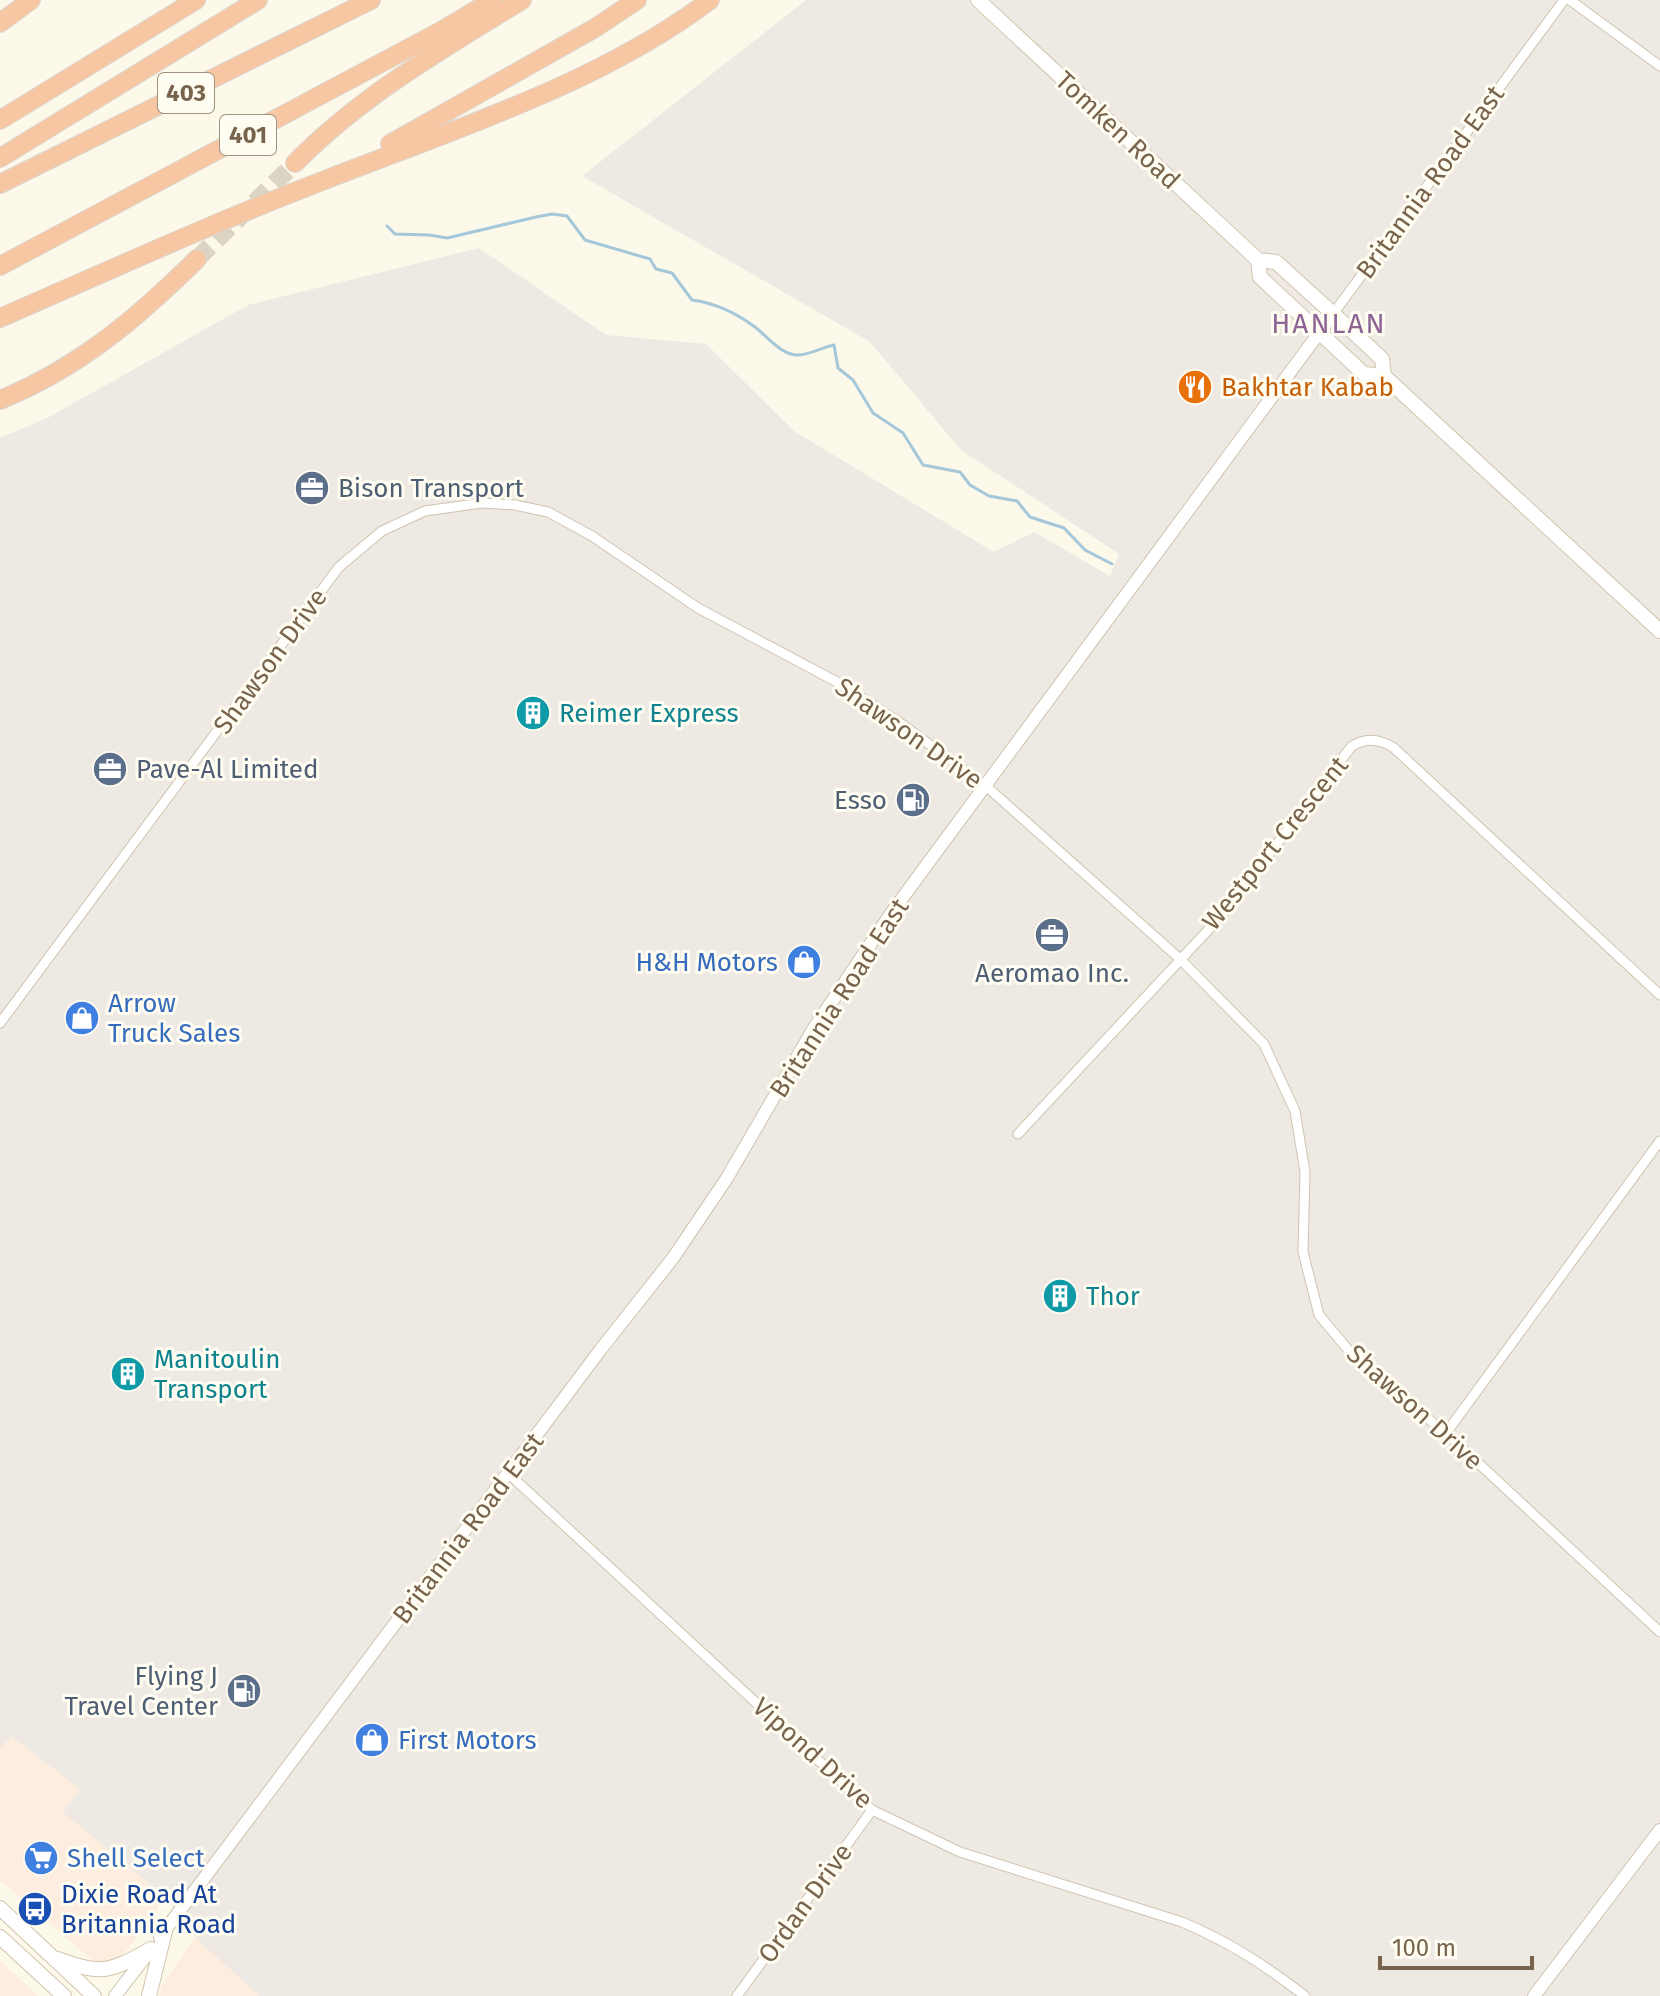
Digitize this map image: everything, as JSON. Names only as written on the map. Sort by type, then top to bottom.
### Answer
[{"type":"highway","points":[[0,16],[17,0]]},
{"type":"highway","points":[[0,23],[31,0]]},
{"type":"highway","points":[[0,158],[258,0]]},
{"type":"highway","name":"403","points":[[0,184],[371,0]]},
{"type":"highway","name":"401","points":[[0,266],[428,38],[493,0]]},
{"type":"highway","points":[[295,163],[327,130],[356,107],[522,0]]},
{"type":"highway","points":[[320,181],[473,99],[637,0]]},
{"type":"highway","points":[[0,318],[320,181],[490,116],[635,50],[710,0]]},
{"type":"highway","points":[[0,120],[191,3]]},
{"type":"highway","points":[[0,400],[57,372],[102,345],[141,314],[197,259]]},
{"type":"main road","name":"Tomken Road","points":[[978,0],[1258,260],[1276,262],[1382,359],[1384,376]]},
{"type":"main road","name":"Tomken Road","points":[[1258,260],[1260,277],[1364,374],[1384,376],[1660,631]]},
{"type":"main road","points":[[0,1908],[94,1996]]},
{"type":"main road","points":[[149,1996],[165,1931]]},
{"type":"main road","points":[[0,1937],[64,1996]]},
{"type":"main road","points":[[52,1957],[84,1969],[102,1970],[117,1967],[151,1949]]},
{"type":"main road","points":[[46,1979],[54,1996]]},
{"type":"street","name":"Britannia Road East","points":[[115,1996],[601,1349],[673,1258],[730,1173],[841,985],[1564,0]]},
{"type":"street","points":[[1570,0],[1660,66]]},
{"type":"street","name":"Shawson Drive","points":[[0,1023],[339,567],[382,531],[425,511],[482,503],[515,505],[548,512],[592,536],[698,608],[837,682],[899,722],[986,786],[1179,958],[1264,1044],[1295,1111],[1305,1172],[1303,1252],[1319,1315],[1361,1365],[1446,1433],[1660,1632]]},
{"type":"street","name":"Westport Crescent","points":[[1018,1134],[1224,913],[1351,747],[1361,741],[1374,740],[1394,748],[1660,995]]},
{"type":"street","points":[[1446,1433],[1660,1141]]},
{"type":"street","name":"Vipond Drive","points":[[509,1474],[872,1810],[960,1852],[1182,1922],[1260,1962],[1305,1996]]},
{"type":"street","name":"Ordan Drive","points":[[737,1996],[872,1810]]},
{"type":"street","points":[[1534,1996],[1660,1830]]},
{"type":"shaded area","points":[[806,0],[1660,0],[1660,1996],[259,1996],[195,1937],[166,1898],[63,1812],[80,1789],[11,1736],[0,1749],[0,438],[49,417],[248,305],[479,248],[606,335],[706,344],[794,431],[994,552],[1034,532],[1110,576],[1119,554],[961,450],[870,342],[582,176]]},
{"type":"shaded area","points":[[11,1735],[81,1790],[64,1812],[166,1898],[118,1958],[93,1961],[0,1880],[0,1749]]},
{"type":"shaded area","points":[[195,1937],[260,1995],[159,1996],[162,1985]]},
{"type":"shaded area","points":[[0,1961],[38,1996],[0,1996]]},
{"type":"waterway","points":[[387,226],[395,234],[447,238],[552,214],[567,216],[585,240],[650,259],[656,269],[672,273],[692,300],[733,313],[785,352],[801,355],[834,345],[838,368],[853,380],[873,413],[903,433],[923,465],[960,472],[970,485],[989,496],[1017,501],[1030,517],[1064,528],[1085,550],[1112,564]]},
{"type":"tunnel","points":[[197,259],[295,163]]},
{"type":"place","name":"Bakhtar Kabab","points":[[1195,387]]},
{"type":"place","name":"Bison Transport","points":[[312,488]]},
{"type":"place","name":"Reimer Express","points":[[533,713]]},
{"type":"place","name":"Pave-Al Limited","points":[[110,769]]},
{"type":"place","name":"Esso","points":[[913,800]]},
{"type":"place","name":"Aeromao Inc.","points":[[1052,935]]},
{"type":"place","name":"H&H Motors","points":[[804,962]]},
{"type":"place","name":"Arrow Truck Sales","points":[[82,1018]]},
{"type":"place","name":"Thor","points":[[1060,1296]]},
{"type":"place","name":"Manitoulin Transport","points":[[128,1374]]},
{"type":"place","name":"Flying J Travel Center","points":[[244,1691]]},
{"type":"place","name":"First Motors","points":[[372,1740]]},
{"type":"place","name":"Shell Select","points":[[41,1858]]},
{"type":"place","name":"Dixie Road At Britannia Road","points":[[35,1909]]},
{"type":"district","name":"HANLAN","points":[[1329,323]]}]
